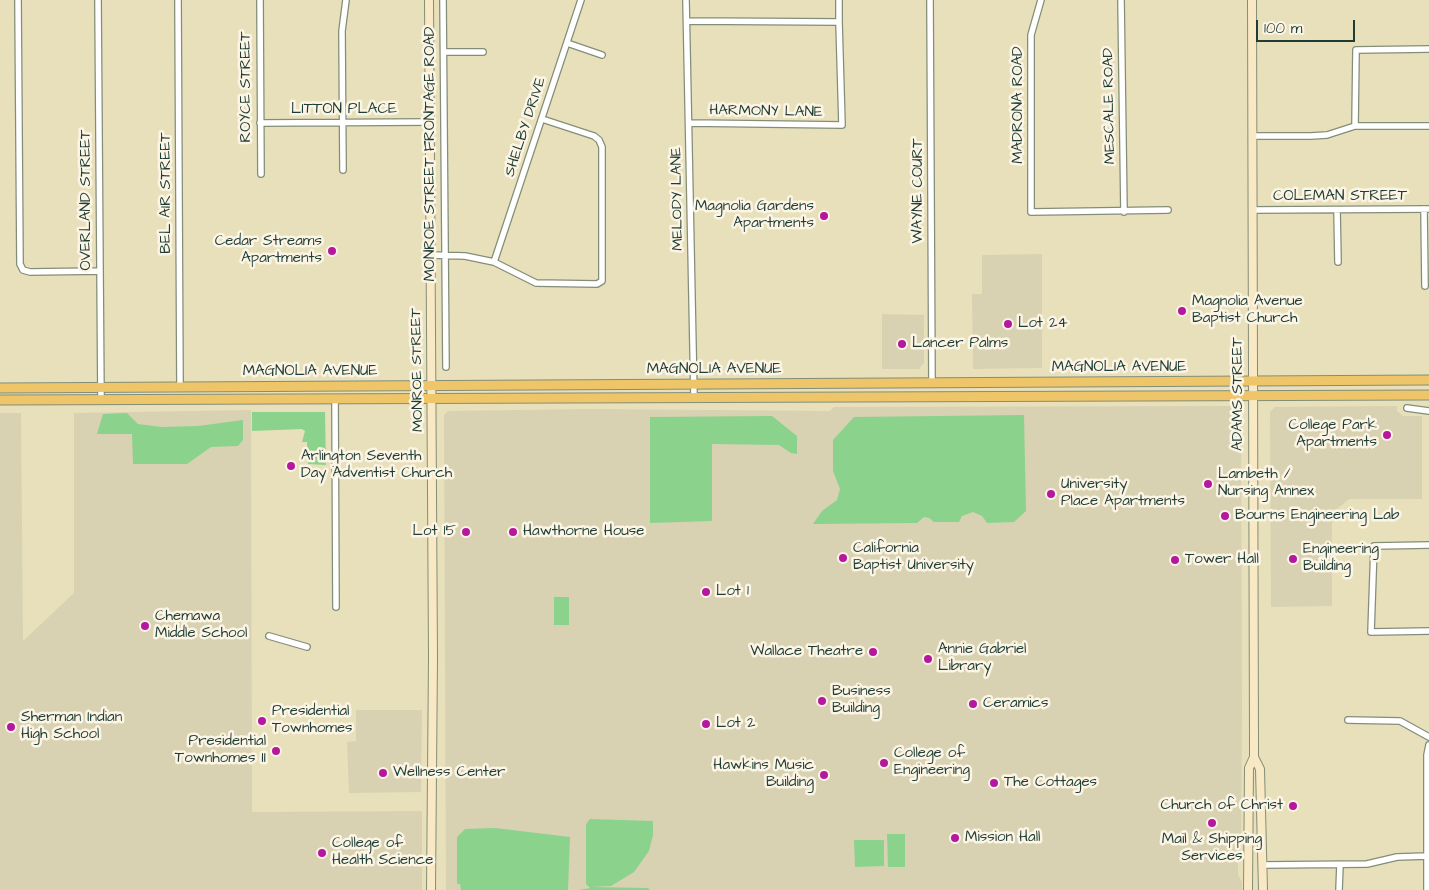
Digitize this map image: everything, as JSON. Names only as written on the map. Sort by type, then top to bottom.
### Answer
[{"type":"main road","name":"MONROE STREET","points":[[429,0],[428,122],[433,386],[433,800],[431,890]]},
{"type":"main road","name":"ADAMS STREET","points":[[1248,890],[1249,768],[1254,757],[1252,0]]},
{"type":"main road","name":"MAGNOLIA AVENUE","points":[[0,388],[1429,380]]},
{"type":"main road","points":[[932,383],[933,396]]},
{"type":"main road","name":"MAGNOLIA AVENUE","points":[[0,400],[1254,394],[1429,395]]},
{"type":"main road","name":"ADAMS STREET","points":[[1254,757],[1260,768],[1263,890]]},
{"type":"main road","points":[[1249,788],[1253,789],[1261,797]]},
{"type":"street","points":[[18,0],[20,264],[23,270],[30,272],[100,271]]},
{"type":"street","name":"OVERLAND STREET","points":[[98,0],[101,400]]},
{"type":"street","name":"BEL AIR STREET","points":[[178,0],[180,386]]},
{"type":"street","name":"ROYCE STREET","points":[[260,0],[261,174]]},
{"type":"street","points":[[343,170],[342,31],[346,0]]},
{"type":"street","name":"MONROE STREET FRONTAGE ROAD","points":[[443,0],[446,367]]},
{"type":"street","name":"SHELBY DRIVE","points":[[494,262],[581,0]]},
{"type":"street","name":"MELODY LANE","points":[[686,0],[688,21],[694,397]]},
{"type":"street","name":"WAYNE COURT","points":[[930,0],[932,383]]},
{"type":"street","name":"MADRONA ROAD","points":[[1041,0],[1031,36],[1031,212],[1124,212]]},
{"type":"street","name":"MESCALE ROAD","points":[[1121,0],[1124,212]]},
{"type":"street","points":[[688,21],[839,22],[839,2]]},
{"type":"street","name":"HARMONY LANE","points":[[690,122],[842,126],[839,22]]},
{"type":"street","points":[[568,43],[602,55]]},
{"type":"street","points":[[1355,126],[1356,50],[1429,49]]},
{"type":"street","points":[[444,52],[484,52]]},
{"type":"street","points":[[430,255],[466,256],[494,262],[536,283],[597,284],[602,281],[602,147],[599,140],[594,136],[542,119]]},
{"type":"street","name":"LITTON PLACE","points":[[260,123],[428,122]]},
{"type":"street","points":[[1252,136],[1327,135],[1355,126],[1429,126]]},
{"type":"street","points":[[1425,286],[1427,209]]},
{"type":"street","name":"COLEMAN STREET","points":[[1252,210],[1427,209]]},
{"type":"street","points":[[1124,212],[1168,210]]},
{"type":"street","points":[[1337,210],[1338,262]]},
{"type":"street","points":[[335,398],[336,607]]},
{"type":"street","points":[[1407,408],[1429,411]]},
{"type":"street","points":[[1429,545],[1374,546],[1372,632],[1429,631]]},
{"type":"street","points":[[270,636],[307,647]]},
{"type":"street","points":[[1348,720],[1400,722],[1429,737]]},
{"type":"street","points":[[1427,890],[1427,755],[1429,746]]},
{"type":"street","points":[[1263,865],[1340,865],[1427,856]]},
{"type":"street","points":[[1340,865],[1340,890]]},
{"type":"shaded area","name":"Lot 24","points":[[1042,254],[1042,368],[973,369],[972,294],[982,294],[982,255]]},
{"type":"shaded area","points":[[882,314],[924,315],[924,363],[919,369],[882,369]]},
{"type":"shaded area","name":"California Baptist University","points":[[1233,406],[1241,414],[1242,707],[1241,855],[1238,859],[1238,875],[1242,882],[1242,890],[446,890],[444,415],[448,411],[591,409],[830,411],[834,407]]},
{"type":"shaded area","points":[[1397,406],[1397,411],[1403,416],[1422,416],[1422,499],[1349,499],[1337,509],[1332,509],[1332,606],[1271,607],[1270,412],[1275,407]]},
{"type":"shaded area","name":"Chemawa Middle School","points":[[251,410],[252,812],[422,811],[422,890],[0,890],[0,413],[21,413],[23,641],[74,593],[74,413]]},
{"type":"shaded area","points":[[356,710],[422,710],[421,792],[349,793],[347,742],[356,741]]},
{"type":"green space","points":[[252,412],[325,412],[326,465],[308,464],[307,442],[302,442],[305,431],[302,429],[252,431]]},
{"type":"green space","points":[[127,413],[138,424],[161,427],[198,426],[243,420],[243,440],[238,446],[211,447],[187,464],[133,464],[132,434],[97,434],[103,414]]},
{"type":"green space","points":[[1024,415],[1026,511],[1014,522],[987,523],[982,516],[973,512],[962,516],[959,522],[934,522],[924,517],[917,523],[813,524],[822,511],[837,500],[840,489],[833,471],[833,440],[854,417]]},
{"type":"green space","points":[[772,416],[797,436],[797,454],[791,453],[779,445],[712,444],[712,521],[650,523],[650,417]]},
{"type":"green space","points":[[554,597],[569,597],[569,625],[554,625]]},
{"type":"green space","points":[[590,819],[653,821],[653,835],[649,851],[634,872],[611,886],[591,887],[648,888],[650,890],[579,890],[590,888],[586,884],[586,824]]},
{"type":"green space","points":[[495,828],[570,837],[568,890],[461,890],[460,884],[457,884],[457,837],[465,829]]},
{"type":"green space","points":[[887,834],[905,834],[905,867],[888,867]]},
{"type":"green space","points":[[854,840],[884,840],[884,866],[855,867]]},
{"type":"place","name":"Magnolia Gardens Apartments","points":[[824,216]]},
{"type":"place","name":"Cedar Streams Apartments","points":[[332,251]]},
{"type":"place","name":"Magnolia Avenue Baptist Church","points":[[1182,311]]},
{"type":"place","name":"Lot 24","points":[[1008,324]]},
{"type":"place","name":"Lancer Palms","points":[[902,344]]},
{"type":"place","name":"College Park Apartments","points":[[1387,435]]},
{"type":"place","name":"Arlington Seventh Day Adventist Church","points":[[291,466]]},
{"type":"place","name":"Lambeth / Nursing Annex","points":[[1208,484]]},
{"type":"place","name":"University Place Apartments","points":[[1051,494]]},
{"type":"place","name":"Bourns Engineering Lab","points":[[1225,516]]},
{"type":"place","name":"Lot 15","points":[[466,532]]},
{"type":"place","name":"Hawthorne House","points":[[513,532]]},
{"type":"place","name":"California Baptist University","points":[[843,558]]},
{"type":"place","name":"Engineering Building","points":[[1293,559]]},
{"type":"place","name":"Tower Hall","points":[[1175,560]]},
{"type":"place","name":"Lot 1","points":[[706,592]]},
{"type":"place","name":"Chemawa Middle School","points":[[145,626]]},
{"type":"place","name":"Wallace Theatre","points":[[873,652]]},
{"type":"place","name":"Annie Gabriel Library","points":[[928,659]]},
{"type":"place","name":"Business Building","points":[[822,701]]},
{"type":"place","name":"Ceramics","points":[[973,704]]},
{"type":"place","name":"Presidential Townhomes","points":[[262,721]]},
{"type":"place","name":"Lot 2","points":[[706,724]]},
{"type":"place","name":"Sherman Indian High School","points":[[11,727]]},
{"type":"place","name":"Presidential Townhomes II","points":[[276,751]]},
{"type":"place","name":"College of Engineering","points":[[884,763]]},
{"type":"place","name":"Wellness Center","points":[[383,773]]},
{"type":"place","name":"Hawkins Music Building","points":[[824,775]]},
{"type":"place","name":"The Cottages","points":[[994,783]]},
{"type":"place","name":"Church of Christ","points":[[1293,806]]},
{"type":"place","name":"Mail & Shipping Services","points":[[1212,823]]},
{"type":"place","name":"Mission Hall","points":[[955,838]]},
{"type":"place","name":"College of Health Science","points":[[322,853]]}]
